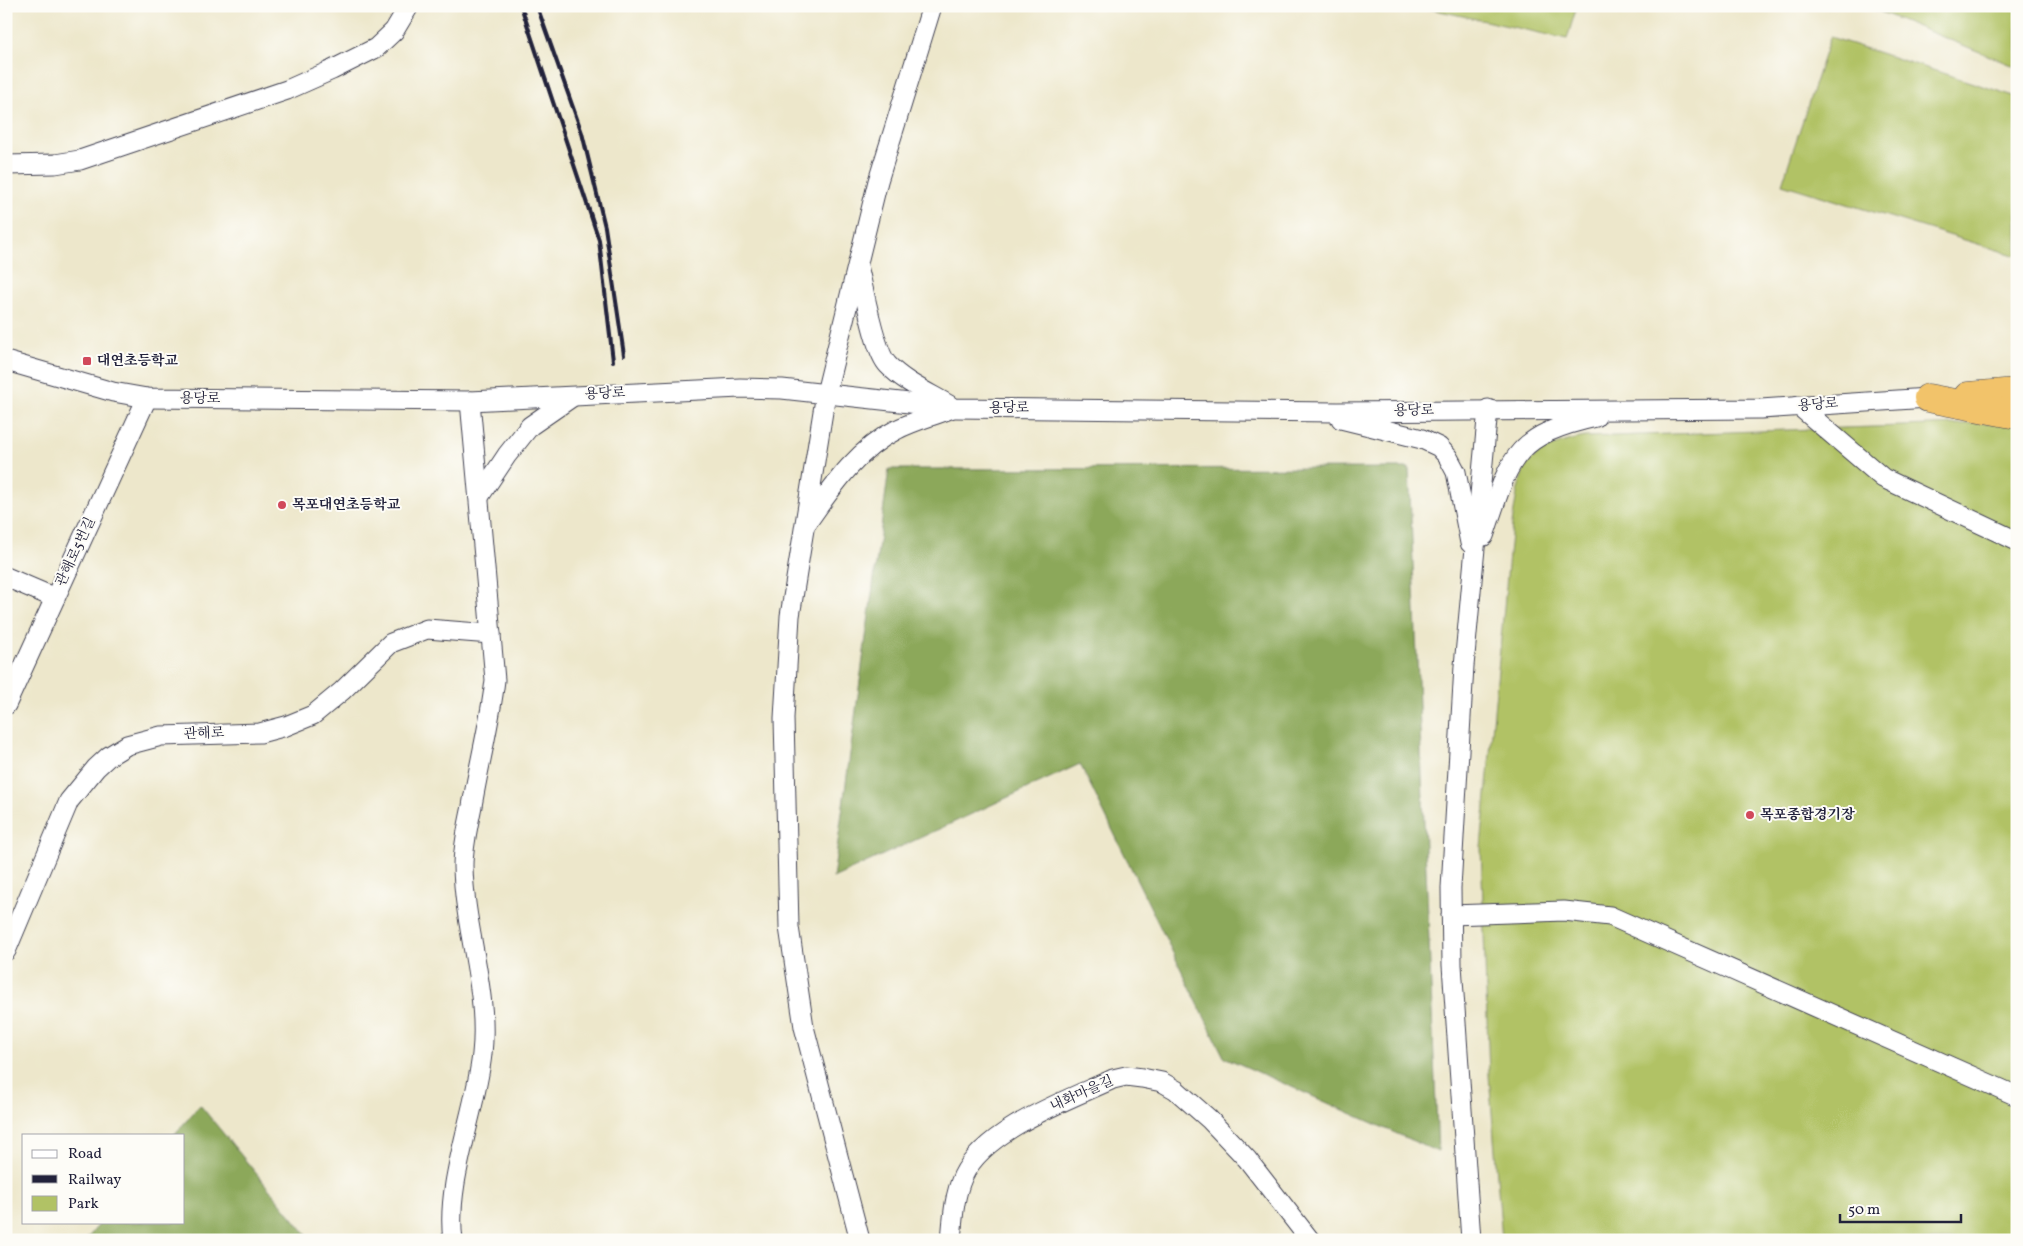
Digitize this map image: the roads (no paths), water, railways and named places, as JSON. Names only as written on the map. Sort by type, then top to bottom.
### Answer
[{"type":"highway","name":"용당로","points":[[1928,398],[2017,392]]},
{"type":"highway","points":[[1928,398],[2017,415]]},
{"type":"street","points":[[6,165],[55,164],[80,160],[287,90],[376,48],[394,31],[408,6]]},
{"type":"street","points":[[860,1240],[804,1027],[789,927],[784,718],[790,616],[826,394],[878,181],[932,6]]},
{"type":"street","points":[[857,263],[878,345],[886,364],[903,378],[955,408]]},
{"type":"street","name":"용당로","points":[[6,361],[113,392],[147,398],[470,402],[575,395],[740,388],[782,389],[955,408],[1313,412],[1799,406],[1928,398]]},
{"type":"street","points":[[479,497],[530,426],[575,395]]},
{"type":"street","name":"관해로5번길","points":[[6,705],[147,398]]},
{"type":"street","points":[[453,1240],[452,1207],[478,1084],[483,1052],[484,1015],[463,865],[466,834],[494,688],[496,667],[491,634],[470,402]]},
{"type":"street","points":[[1799,406],[1883,478],[2017,541]]},
{"type":"street","points":[[804,527],[842,475],[866,450],[895,430],[955,408]]},
{"type":"street","points":[[1471,1240],[1461,1119],[1452,965],[1452,834],[1488,409]]},
{"type":"street","points":[[1475,564],[1503,480],[1509,466],[1519,452],[1532,440],[1551,429],[1628,409]]},
{"type":"street","points":[[1313,412],[1422,439],[1439,447],[1448,457],[1456,472],[1475,564]]},
{"type":"street","points":[[6,577],[55,598]]},
{"type":"street","name":"관해로","points":[[6,951],[69,801],[96,768],[109,756],[127,746],[161,736],[260,733],[286,726],[313,715],[342,691],[391,643],[427,629],[491,634]]},
{"type":"street","points":[[1451,915],[1564,911],[1610,916],[2017,1096]]},
{"type":"street","name":"내화마을길","points":[[951,1240],[956,1198],[963,1177],[981,1151],[1021,1122],[1113,1079],[1126,1076],[1162,1082],[1176,1090],[1209,1119],[1247,1159],[1310,1240]]},
{"type":"railway","points":[[521,6],[599,240],[613,361]]},
{"type":"railway","points":[[537,6],[582,133],[605,227],[624,355]]},
{"type":"place","name":"대연초등학교","points":[[87,361]]},
{"type":"place","name":"목포대연초등학교","points":[[282,505]]},
{"type":"place","name":"목포종합경기장","points":[[1750,815]]}]
